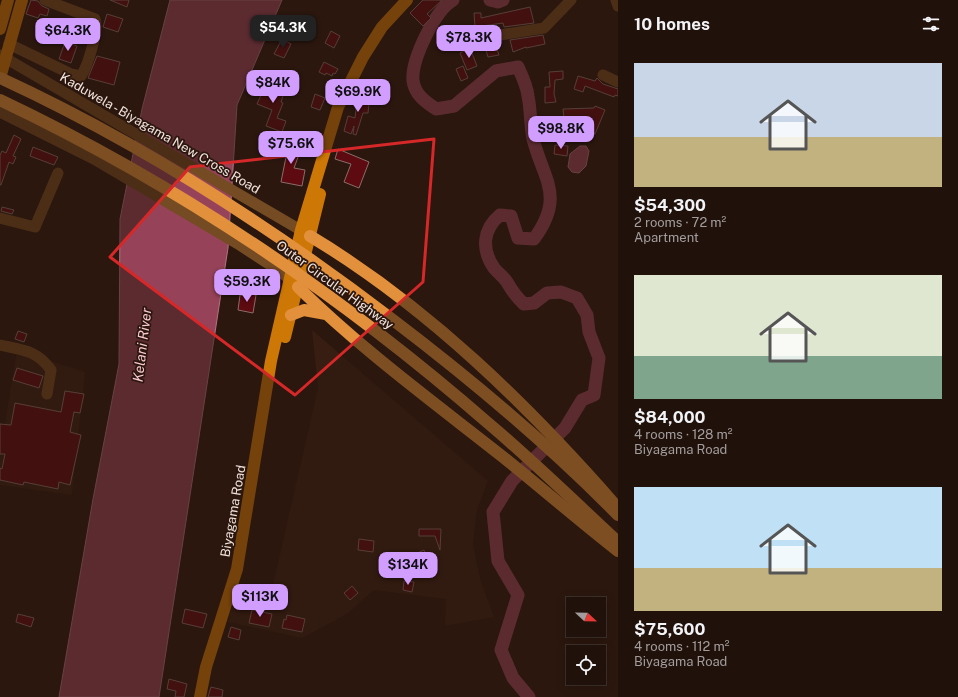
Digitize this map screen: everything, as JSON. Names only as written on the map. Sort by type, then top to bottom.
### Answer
[{"type":"highway","name":"Outer Circular Highway","points":[[0,78],[80,117],[164,164],[250,217],[302,252],[428,346],[499,404],[618,515]]},
{"type":"highway","name":"Outer Circular Highway","points":[[0,100],[73,137],[180,197],[316,287],[420,366],[488,422],[618,542]]},
{"type":"highway","points":[[306,233],[363,271],[412,308],[487,372],[533,415],[618,508]]},
{"type":"highway","points":[[294,283],[326,314],[379,360],[508,461],[618,551]]},
{"type":"highway","points":[[291,315],[304,310],[326,314]]},
{"type":"main road","points":[[0,78],[3,56],[9,44],[22,0]]},
{"type":"main road","name":"Biyagama Road","points":[[200,697],[206,667],[237,569],[271,361],[294,283],[306,233],[320,193],[328,143],[338,107],[363,57],[382,27],[407,0]]},
{"type":"main road","points":[[0,29],[5,7]]},
{"type":"main road","name":"Biyagama Road","points":[[266,398],[279,362],[291,315],[294,283]]},
{"type":"street","points":[[9,44],[71,74],[81,76],[96,32],[97,24],[95,19],[45,0]]},
{"type":"street","points":[[477,34],[494,36],[544,28],[571,0]]},
{"type":"street","points":[[616,0],[618,6]]},
{"type":"street","name":"Kaduwela - Biyagama New Cross Road","points":[[3,56],[306,233]]},
{"type":"street","points":[[603,75],[618,82]]},
{"type":"street","points":[[0,112],[94,159],[238,244],[294,283]]},
{"type":"street","points":[[0,218],[35,226],[58,174]]},
{"type":"street","points":[[0,344],[32,353],[44,360],[51,370],[47,394]]},
{"type":"highlighted area","points":[[434,139],[423,282],[295,395],[110,257],[190,167]]},
{"type":"shaded area","points":[[312,330],[488,481],[477,510],[473,544],[481,582],[494,617],[445,626],[446,599],[374,590],[347,614],[302,638],[228,622],[234,595],[269,602],[318,388]]},
{"type":"shaded area","points":[[17,350],[85,372],[72,495],[0,485],[0,453]]},
{"type":"water","name":"Kelani River","points":[[170,0],[282,0],[237,105],[228,248],[159,697],[59,697],[93,499],[119,364],[120,219],[142,109]]},
{"type":"water","points":[[580,146],[586,146],[589,151],[586,166],[579,173],[572,172],[568,167],[570,154]]},
{"type":"building","points":[[31,0],[38,1],[42,6],[49,9],[47,16],[40,14],[38,18],[26,14]]},
{"type":"building","points":[[110,0],[129,0],[127,7]]},
{"type":"building","points":[[423,0],[442,0],[427,14],[431,18],[423,26],[410,13]]},
{"type":"building","points":[[530,7],[534,23],[504,27],[503,23],[475,27],[474,13],[481,13],[481,18]]},
{"type":"building","points":[[107,14],[123,19],[118,32],[103,27]]},
{"type":"building","points":[[331,31],[340,36],[334,48],[325,43]]},
{"type":"building","points":[[543,35],[545,44],[526,47],[513,52],[510,40]]},
{"type":"building","points":[[282,39],[291,44],[284,58],[274,54]]},
{"type":"building","points":[[65,42],[77,46],[71,63],[59,59]]},
{"type":"building","points":[[495,43],[499,55],[488,57],[485,47]]},
{"type":"building","points":[[470,48],[477,66],[467,70],[460,53]]},
{"type":"building","points":[[97,56],[120,62],[114,85],[88,78]]},
{"type":"building","points":[[324,62],[338,69],[335,74],[333,73],[332,76],[319,72]]},
{"type":"building","points":[[463,66],[468,78],[461,81],[456,69]]},
{"type":"building","points":[[563,71],[563,79],[555,80],[554,94],[556,102],[545,103],[545,87],[550,87],[549,72]]},
{"type":"building","points":[[578,76],[595,81],[597,78],[603,84],[618,89],[618,96],[615,95],[614,97],[585,86],[583,92],[574,89]]},
{"type":"building","points":[[269,77],[279,81],[276,90],[284,93],[281,102],[283,103],[277,118],[286,121],[282,132],[266,126],[272,110],[257,104]]},
{"type":"building","points":[[358,91],[370,93],[368,113],[363,113],[356,135],[353,134],[354,126],[351,134],[344,131],[348,116],[355,118]]},
{"type":"building","points":[[315,94],[325,98],[320,110],[311,107]]},
{"type":"building","points":[[595,106],[605,110],[595,134],[588,132],[586,138],[576,136],[578,126],[565,127],[563,109],[594,108]]},
{"type":"building","points":[[561,125],[562,134],[551,135],[551,126]]},
{"type":"building","points":[[14,135],[21,139],[13,156],[16,157],[13,164],[9,162],[0,185],[0,155],[2,151],[6,153]]},
{"type":"building","points":[[282,141],[301,149],[294,168],[305,170],[302,186],[281,182],[286,157],[277,154]]},
{"type":"building","points":[[555,145],[568,146],[567,156],[554,154]]},
{"type":"building","points":[[33,147],[58,157],[54,165],[30,156]]},
{"type":"building","points":[[338,149],[369,162],[359,188],[344,182],[351,164],[335,159]]},
{"type":"building","points":[[2,207],[14,210],[12,214],[1,211]]},
{"type":"building","points":[[248,293],[256,295],[253,313],[238,310],[240,295],[248,296]]},
{"type":"building","points":[[18,331],[27,334],[24,342],[15,339]]},
{"type":"building","points":[[17,368],[43,376],[39,388],[13,380]]},
{"type":"building","points":[[65,391],[84,394],[80,413],[74,412],[70,432],[81,435],[70,485],[59,482],[58,489],[24,482],[23,485],[0,480],[0,468],[2,469],[5,454],[0,454],[0,424],[11,425],[15,403],[61,412]]},
{"type":"building","points":[[419,529],[441,529],[440,550],[435,536],[419,536]]},
{"type":"building","points":[[359,539],[374,541],[373,552],[358,550]]},
{"type":"building","points":[[424,550],[427,558],[418,562],[415,554]]},
{"type":"building","points":[[404,581],[414,582],[412,592],[403,590]]},
{"type":"building","points":[[352,586],[358,593],[350,600],[344,593]]},
{"type":"building","points":[[185,609],[207,614],[203,628],[182,623]]},
{"type":"building","points":[[252,610],[272,614],[269,627],[249,623]]},
{"type":"building","points":[[18,614],[34,618],[31,627],[16,622]]},
{"type":"building","points":[[287,615],[305,619],[302,632],[282,628],[284,619],[286,620]]},
{"type":"building","points":[[231,627],[241,630],[239,640],[228,637]]},
{"type":"building","points":[[169,679],[187,684],[184,697],[175,697],[176,691],[167,689]]},
{"type":"building","points":[[211,687],[223,690],[222,697],[208,697]]},
{"type":"waterway","points":[[453,0],[446,5],[432,24],[420,49],[413,72],[414,86],[422,98],[436,109],[454,106],[496,71],[518,67],[527,92],[533,139],[546,178],[550,200],[543,224],[534,239],[518,238],[511,216],[500,215],[494,221],[487,233],[487,254],[494,268],[505,280],[514,294],[524,304],[534,303],[547,293],[561,292],[577,298],[587,315],[589,332],[599,358],[594,395],[582,400],[565,428],[512,481],[493,512],[498,561],[518,595],[501,650],[513,678],[529,697]]},
{"type":"waterway","points":[[490,0],[498,2],[503,0]]}]
